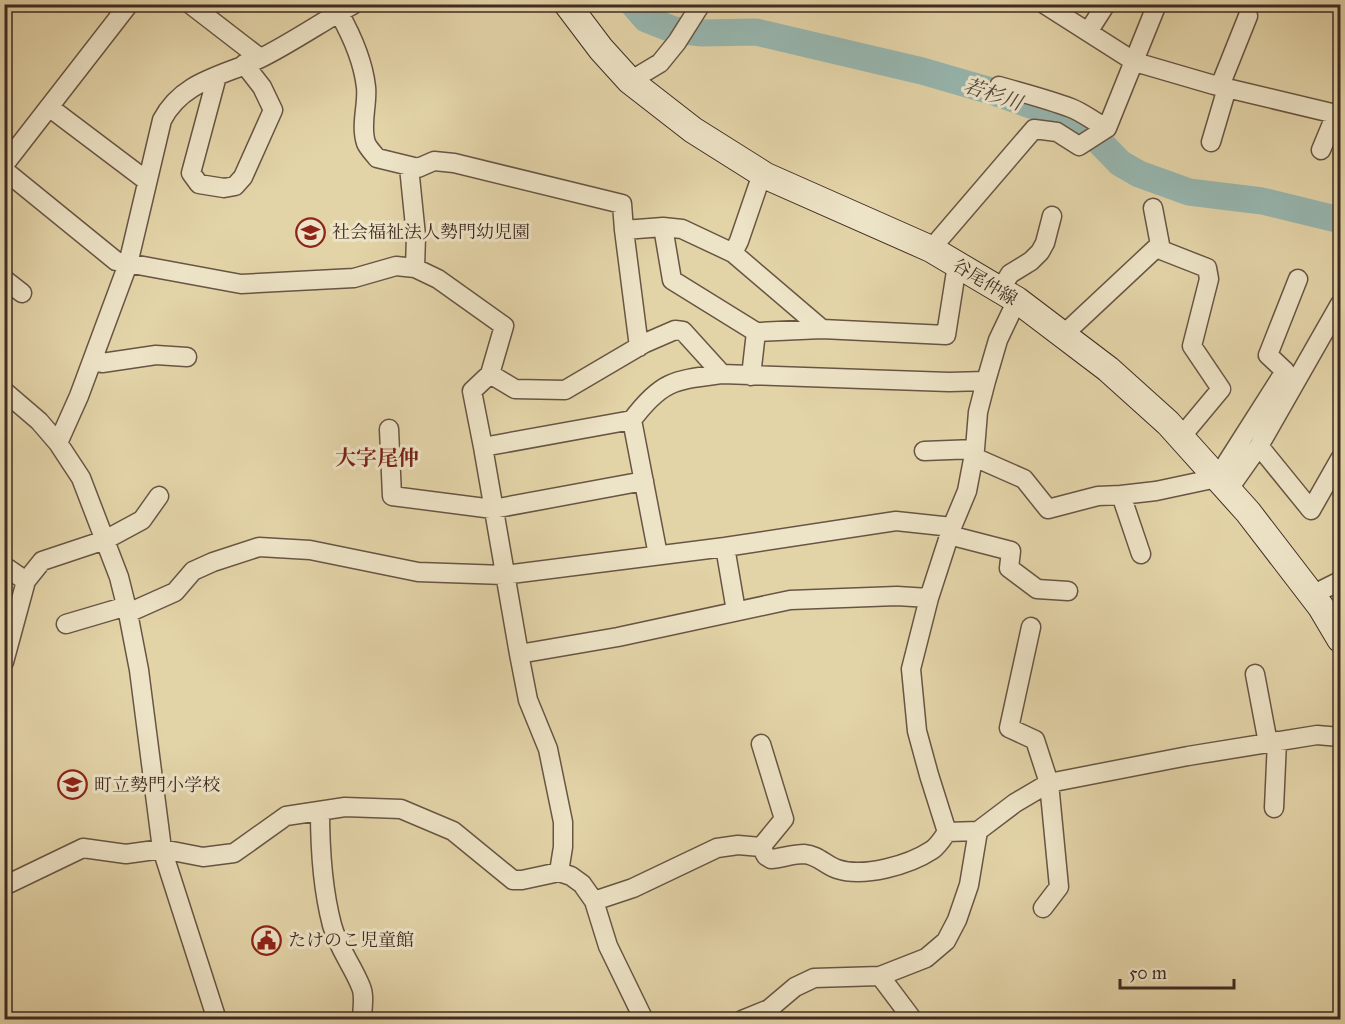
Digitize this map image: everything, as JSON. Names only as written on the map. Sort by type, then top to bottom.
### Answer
[{"type":"main road","name":"谷尾仲線","points":[[567,4],[601,49],[630,81],[693,130],[762,174],[931,249],[1008,295],[1108,369],[1168,423],[1248,512],[1312,595],[1341,639]]},
{"type":"street","points":[[4,165],[129,4]]},
{"type":"street","points":[[190,4],[252,61],[273,110],[243,177],[235,186],[224,188],[199,184],[191,173],[217,76]]},
{"type":"street","points":[[1044,4],[1135,62],[1223,87],[1339,115],[1322,150]]},
{"type":"street","points":[[1088,32],[1106,4]]},
{"type":"street","points":[[931,249],[1034,129],[1056,132],[1079,146],[1107,128],[1157,4]]},
{"type":"street","points":[[57,442],[80,396],[128,264],[162,120],[169,106],[180,95],[197,84],[252,61],[347,9],[366,87],[364,118],[366,142],[376,158],[418,168],[434,161],[454,163],[622,204],[639,347]]},
{"type":"street","points":[[630,81],[660,63],[697,11]]},
{"type":"street","points":[[1211,142],[1223,87],[1248,16]]},
{"type":"street","points":[[999,86],[1070,108],[1107,128]]},
{"type":"street","points":[[50,106],[147,181]]},
{"type":"street","points":[[409,167],[416,236],[415,268]]},
{"type":"street","points":[[4,170],[116,261],[241,284],[354,278],[396,266],[415,268],[438,279],[504,326],[490,374],[471,391],[528,700],[548,749],[563,822],[563,847],[559,872]]},
{"type":"street","points":[[733,253],[740,241],[762,174]]},
{"type":"street","points":[[1154,208],[1161,250]]},
{"type":"street","points":[[947,832],[917,731],[911,669],[929,598],[950,531],[967,491],[978,412],[998,340],[1010,274],[1031,261],[1040,252],[1053,216]]},
{"type":"street","points":[[624,230],[663,227],[682,229],[733,253],[822,329]]},
{"type":"street","points":[[663,227],[672,280],[756,332],[822,329],[946,335],[957,265]]},
{"type":"street","points":[[1063,335],[1156,248],[1207,268],[1209,279],[1191,346],[1221,389],[1181,437]]},
{"type":"street","points":[[4,279],[22,293]]},
{"type":"street","points":[[1223,484],[1285,371],[1268,355],[1298,279]]},
{"type":"street","points":[[924,451],[974,453],[1024,479],[1048,509],[1098,496],[1223,484],[1259,446],[1341,304]]},
{"type":"street","points":[[490,374],[515,389],[565,390],[639,347],[675,330],[683,330],[722,374]]},
{"type":"street","points":[[751,376],[756,332]]},
{"type":"street","points":[[93,360],[102,363],[156,355],[187,357]]},
{"type":"street","points":[[483,447],[632,420],[648,399],[677,380],[722,374],[949,382],[986,381]]},
{"type":"street","points":[[4,391],[39,421],[57,442],[81,478],[105,540],[128,610],[139,670],[162,849],[217,1020]]},
{"type":"street","points":[[632,420],[658,555]]},
{"type":"street","points":[[389,429],[392,496],[493,509],[644,481]]},
{"type":"street","points":[[1259,446],[1311,510],[1341,459]]},
{"type":"street","points":[[1121,495],[1141,554]]},
{"type":"street","points":[[4,662],[26,581],[42,561],[105,540],[142,520],[159,496]]},
{"type":"street","points":[[66,624],[128,610],[175,592],[194,571],[213,562],[260,547],[310,550],[418,572],[504,575],[725,547],[896,521],[950,531],[1011,551],[1009,568],[1037,589],[1068,591]]},
{"type":"street","points":[[725,547],[736,611]]},
{"type":"street","points":[[4,566],[26,581]]},
{"type":"street","points":[[1312,595],[1341,581]]},
{"type":"street","points":[[519,654],[790,600],[897,596],[929,598]]},
{"type":"street","points":[[1031,627],[1009,728],[1035,740],[1049,783],[1059,887],[1043,908]]},
{"type":"street","points":[[1255,674],[1272,742],[1274,808]]},
{"type":"street","points":[[761,847],[766,856],[771,859],[802,854],[815,856],[835,869],[852,873],[879,870],[933,849],[947,832],[978,831],[1015,803],[1049,783],[1272,742],[1317,735],[1341,737]]},
{"type":"street","points":[[761,744],[784,819],[761,847]]},
{"type":"street","points":[[4,886],[83,848],[126,854],[162,849],[203,857],[234,853],[286,816],[345,807],[401,808],[453,831],[513,880],[559,872],[571,876],[582,884],[594,902],[608,946],[644,1020]]},
{"type":"street","points":[[320,811],[321,874],[332,927],[340,948],[363,989],[362,1020]]},
{"type":"street","points":[[742,1020],[769,1009],[795,987],[814,978],[880,976],[926,958],[946,941],[957,920],[969,885],[978,831]]},
{"type":"street","points":[[594,902],[633,888],[717,849],[738,845],[761,847]]},
{"type":"street","points":[[880,976],[913,1020]]},
{"type":"waterway","name":"若杉川","points":[[633,4],[646,19],[674,30],[702,33],[756,32],[922,71],[991,91],[1042,109],[1088,130],[1120,163],[1139,174],[1189,192],[1262,201],[1340,220]]},
{"type":"place","name":"社会福祉法人勢門幼児園","points":[[311,232]]},
{"type":"place","name":"町立勢門小学校","points":[[73,785]]},
{"type":"place","name":"たけのこ児童館","points":[[267,940]]},
{"type":"district","name":"大字尾仲","points":[[377,458]]}]
